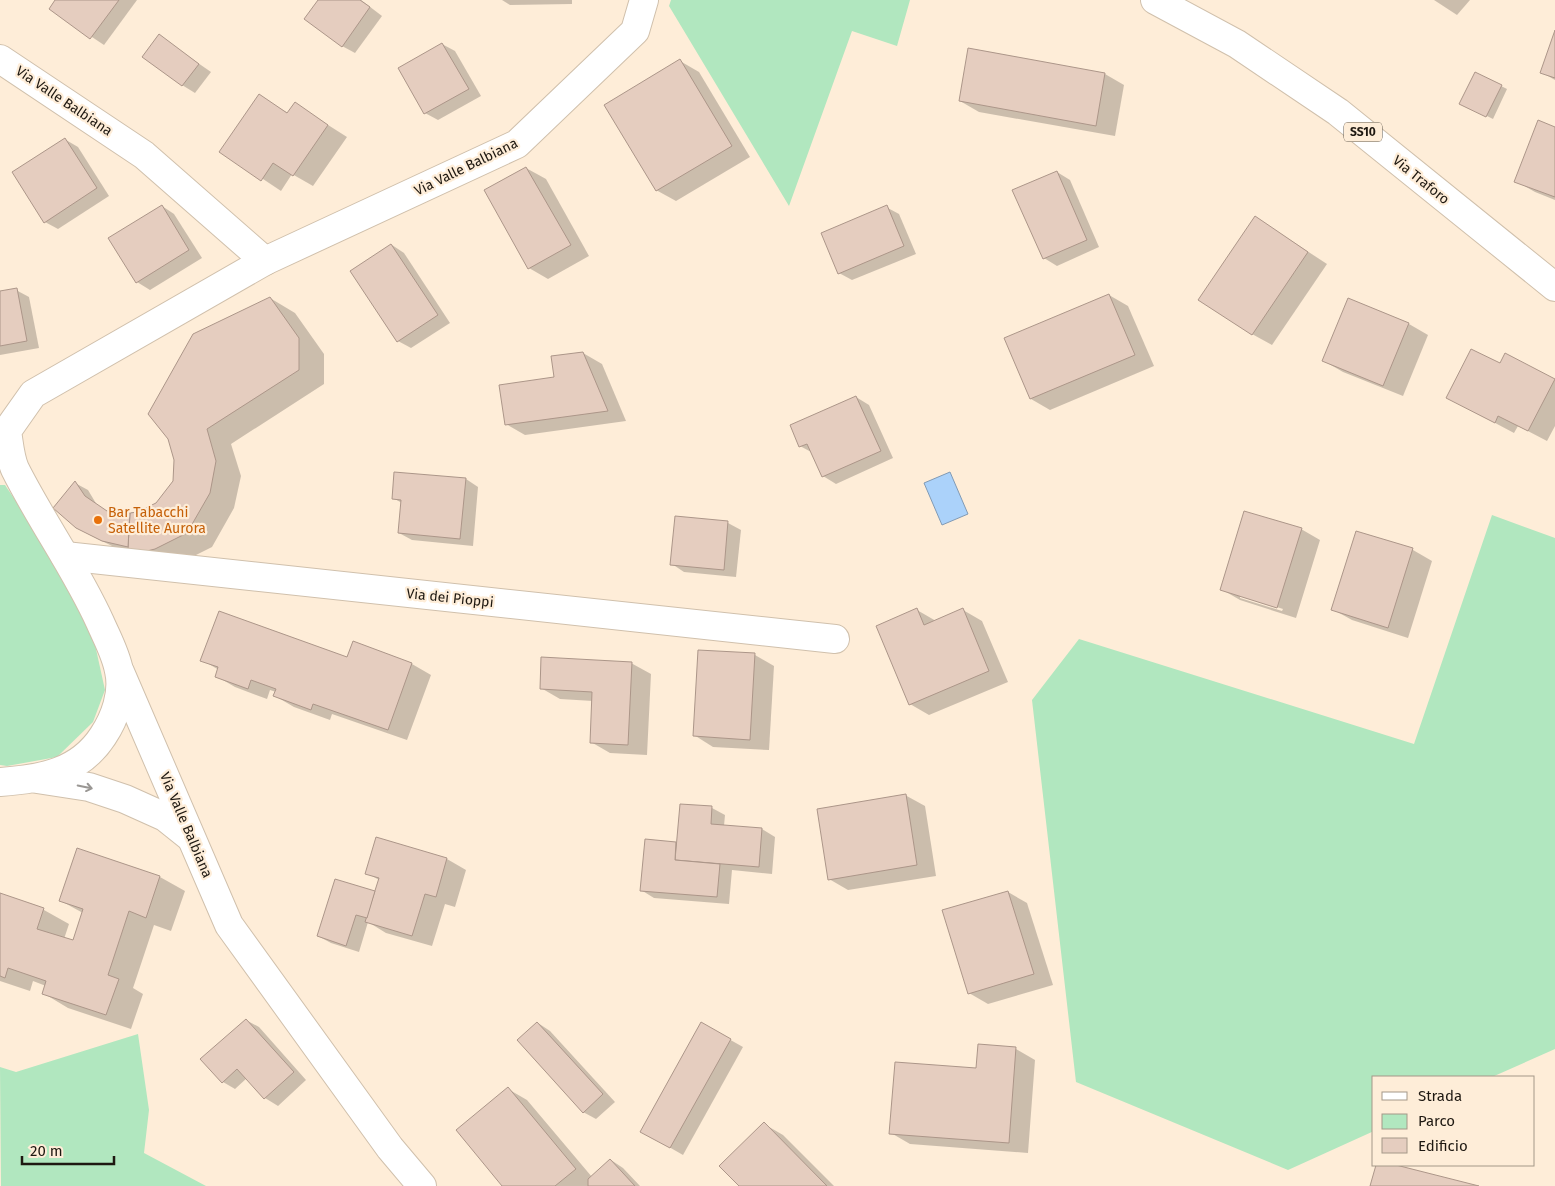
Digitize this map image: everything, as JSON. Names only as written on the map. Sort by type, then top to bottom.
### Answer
[{"type":"street","name":"Via Valle Balbiana","points":[[422,1186],[390,1148],[229,925],[120,672],[112,647],[94,609],[14,467],[3,430],[33,394],[265,261],[517,144],[635,31],[644,0]]},
{"type":"street","name":"Via Traforo","points":[[1155,0],[1237,44],[1338,112],[1555,287]]},
{"type":"street","name":"Via Valle Balbiana","points":[[0,59],[144,155],[265,261]]},
{"type":"street","name":"Via dei Pioppi","points":[[65,556],[835,639]]},
{"type":"street","points":[[37,779],[72,766],[97,746],[112,723],[119,700],[120,672]]},
{"type":"street","points":[[0,782],[37,779],[89,787],[125,799],[165,817],[192,840]]},
{"type":"green space","points":[[671,0],[910,0],[897,46],[852,31],[789,206],[669,6]]},
{"type":"green space","points":[[0,485],[5,485],[49,550],[94,640],[105,690],[93,722],[57,757],[7,766],[0,765]]},
{"type":"green space","points":[[1492,515],[1555,538],[1555,1049],[1494,1076],[1372,1076],[1372,1132],[1288,1170],[1076,1082],[1032,700],[1079,639],[1414,744]]},
{"type":"green space","points":[[138,1034],[149,1110],[144,1153],[206,1186],[1,1186],[0,1067],[16,1072]]},
{"type":"water","points":[[950,472],[968,514],[942,525],[924,483]]},
{"type":"building","points":[[55,0],[119,0],[90,39],[49,9]]},
{"type":"building","points":[[318,0],[360,0],[370,7],[342,47],[304,19]]},
{"type":"building","points":[[1555,30],[1555,78],[1540,73]]},
{"type":"building","points":[[159,34],[199,64],[182,86],[142,57]]},
{"type":"building","points":[[442,43],[469,89],[424,114],[398,68]]},
{"type":"building","points":[[968,48],[1105,73],[1096,126],[959,101]]},
{"type":"building","points":[[680,59],[732,146],[656,191],[604,105]]},
{"type":"building","points":[[1475,72],[1502,85],[1486,117],[1459,104]]},
{"type":"building","points":[[259,94],[287,113],[295,102],[328,125],[293,176],[273,163],[261,181],[219,152]]},
{"type":"building","points":[[1538,120],[1555,127],[1555,197],[1514,182]]},
{"type":"building","points":[[65,138],[97,188],[44,223],[12,172]]},
{"type":"building","points":[[526,167],[571,245],[528,269],[484,190]]},
{"type":"building","points":[[1057,171],[1087,240],[1043,259],[1012,190]]},
{"type":"building","points":[[162,205],[189,250],[136,283],[108,238]]},
{"type":"building","points":[[887,205],[904,246],[838,274],[821,233]]},
{"type":"building","points":[[1255,216],[1308,252],[1252,335],[1198,300]]},
{"type":"building","points":[[391,244],[438,315],[397,342],[350,271]]},
{"type":"building","points":[[17,288],[27,341],[0,346],[0,291]]},
{"type":"building","points":[[1109,294],[1135,355],[1030,399],[1004,338]]},
{"type":"building","points":[[270,297],[299,338],[299,370],[207,429],[216,461],[210,493],[187,533],[155,549],[131,555],[128,547],[130,513],[137,512],[156,503],[173,481],[174,460],[168,439],[148,414],[193,334]]},
{"type":"building","points":[[1348,298],[1409,323],[1383,386],[1322,361]]},
{"type":"building","points":[[1471,349],[1500,363],[1505,353],[1555,379],[1528,431],[1498,416],[1495,423],[1446,398]]},
{"type":"building","points":[[583,352],[608,411],[505,425],[499,385],[554,377],[551,356]]},
{"type":"building","points":[[856,396],[881,451],[822,477],[807,444],[799,447],[790,425]]},
{"type":"building","points":[[394,472],[466,478],[460,539],[398,533],[401,500],[392,499]]},
{"type":"building","name":"Bar Tabacchi Satellite Aurora","points":[[75,481],[85,496],[107,511],[130,513],[128,547],[102,541],[76,528],[53,508]]},
{"type":"building","points":[[1244,511],[1302,528],[1277,608],[1220,590]]},
{"type":"building","points":[[675,516],[728,521],[724,570],[670,565]]},
{"type":"building","points":[[1356,531],[1413,548],[1388,628],[1331,610]]},
{"type":"building","points":[[917,608],[924,625],[963,608],[989,671],[909,705],[876,626]]},
{"type":"building","points":[[219,611],[347,657],[353,641],[412,663],[388,730],[313,704],[311,710],[273,696],[276,689],[251,680],[248,689],[215,677],[218,667],[200,661]]},
{"type":"building","points":[[698,650],[755,653],[750,740],[693,736]]},
{"type":"building","points":[[541,657],[632,662],[628,745],[590,743],[592,692],[540,689]]},
{"type":"building","points":[[906,794],[917,865],[828,880],[817,809]]},
{"type":"building","points":[[680,804],[712,806],[711,824],[762,828],[759,867],[675,860]]},
{"type":"building","points":[[376,837],[447,858],[436,897],[425,894],[412,936],[365,922],[379,878],[365,874]]},
{"type":"building","points":[[645,839],[676,842],[675,860],[720,864],[717,897],[640,891]]},
{"type":"building","points":[[77,848],[160,876],[146,918],[129,911],[108,975],[119,979],[106,1015],[42,994],[46,981],[8,968],[5,978],[0,976],[0,893],[44,908],[37,929],[73,940],[83,909],[59,901]]},
{"type":"building","points":[[335,879],[375,891],[367,918],[356,915],[346,946],[317,936]]},
{"type":"building","points":[[1008,891],[1034,974],[968,994],[942,910]]},
{"type":"building","points":[[246,1019],[294,1072],[264,1099],[237,1069],[222,1083],[200,1059]]},
{"type":"building","points":[[537,1022],[603,1094],[583,1113],[517,1040]]},
{"type":"building","points":[[701,1022],[731,1039],[670,1148],[640,1132]]},
{"type":"building","points":[[978,1044],[1016,1047],[1009,1143],[889,1134],[895,1062],[976,1068]]},
{"type":"building","points":[[508,1087],[576,1169],[555,1186],[502,1186],[456,1130]]},
{"type":"building","points":[[764,1122],[827,1186],[739,1186],[719,1166]]},
{"type":"building","points":[[610,1159],[635,1186],[588,1186],[588,1179]]},
{"type":"building","points":[[1376,1166],[1400,1166],[1479,1186],[1370,1186]]},
{"type":"place","name":"Bar Tabacchi Satellite Aurora","points":[[98,520]]}]
